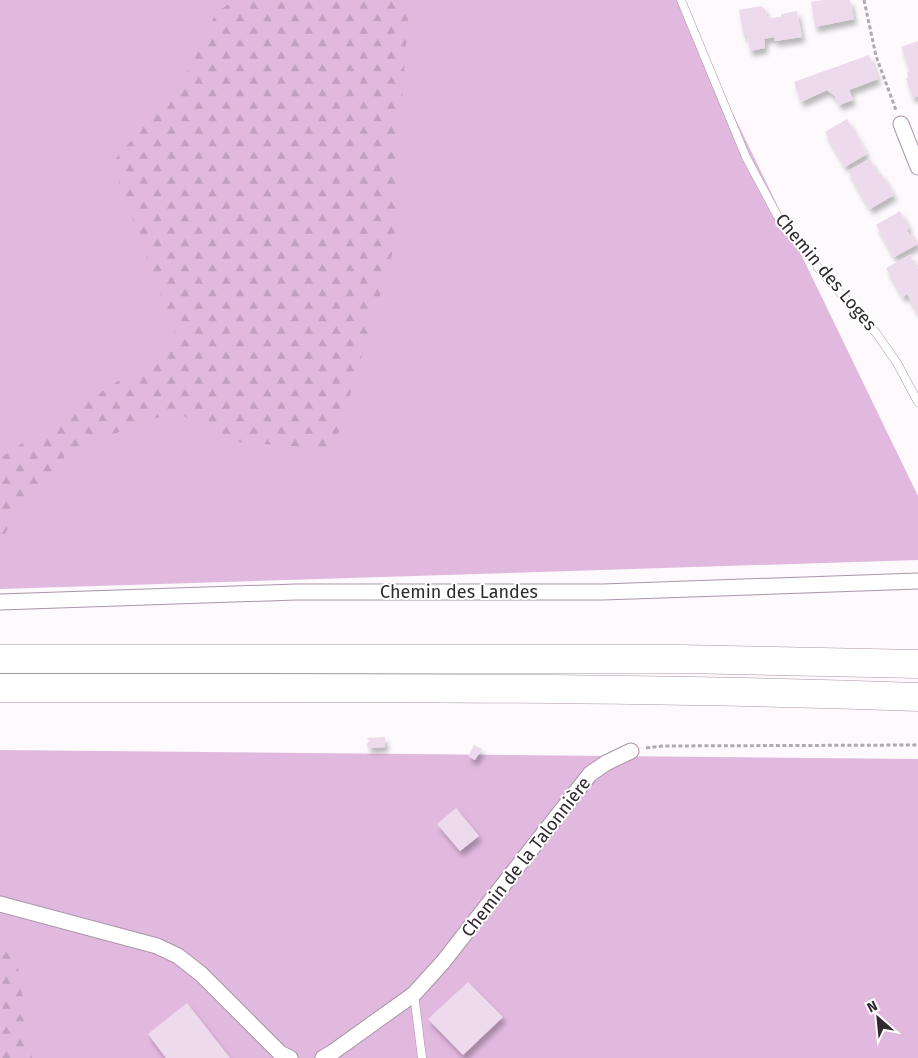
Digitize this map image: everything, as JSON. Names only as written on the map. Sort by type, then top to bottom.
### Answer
[{"type":"highway","points":[[0,659],[681,659],[918,664]]},
{"type":"highway","points":[[0,688],[620,690],[789,692],[918,697]]},
{"type":"street","points":[[901,124],[918,167]]},
{"type":"street","name":"Chemin des Landes","points":[[0,602],[296,592],[603,592],[918,582]]},
{"type":"street","name":"Chemin de la Talonnière","points":[[323,1058],[414,994],[443,962],[590,774],[606,763],[631,751]]},
{"type":"street","points":[[0,904],[157,946],[178,956],[201,974],[280,1053],[290,1058]]},
{"type":"lane","name":"Chemin des Loges","points":[[681,0],[746,157],[777,215],[820,270],[876,333],[898,363],[918,402]]},
{"type":"lane","points":[[414,994],[422,1058]]},
{"type":"path","points":[[864,0],[876,56],[901,124]]},
{"type":"path","points":[[631,751],[663,746],[918,746]]},
{"type":"green space","points":[[0,0],[678,0],[918,496],[918,560],[0,589]]},
{"type":"green space","points":[[234,0],[425,0],[409,6],[398,151],[396,241],[334,449],[223,441],[176,411],[70,450],[8,528],[0,545],[0,458],[178,342],[112,163],[183,80],[216,13]]},
{"type":"green space","points":[[0,750],[918,759],[918,1058],[0,1058]]},
{"type":"green space","points":[[0,937],[16,954],[32,1058],[0,1058]]},
{"type":"building","points":[[850,0],[854,19],[815,27],[811,2]]},
{"type":"building","points":[[761,6],[765,9],[767,16],[772,18],[797,11],[802,37],[775,41],[774,37],[764,39],[765,48],[750,51],[747,35],[744,36],[739,10]]},
{"type":"building","points":[[918,41],[918,96],[913,98],[906,79],[908,78],[907,72],[910,71],[901,47]]},
{"type":"building","points":[[869,55],[878,79],[849,90],[853,100],[839,105],[835,96],[827,90],[801,102],[794,82]]},
{"type":"building","points":[[847,119],[867,154],[845,167],[825,132]]},
{"type":"building","points":[[870,159],[878,174],[881,173],[894,195],[870,209],[848,171]]},
{"type":"building","points":[[900,211],[909,228],[907,230],[910,236],[913,234],[918,244],[894,257],[876,225]]},
{"type":"building","points":[[910,255],[918,269],[918,314],[907,294],[903,297],[886,268]]},
{"type":"building","points":[[385,737],[385,747],[368,748],[367,744],[369,741],[367,738]]},
{"type":"building","points":[[474,745],[482,749],[475,760],[468,756]]},
{"type":"building","points":[[456,808],[479,836],[460,851],[437,824]]},
{"type":"building","points":[[468,982],[503,1017],[463,1055],[428,1019]]},
{"type":"building","points":[[187,1003],[230,1058],[166,1058],[148,1034]]}]
